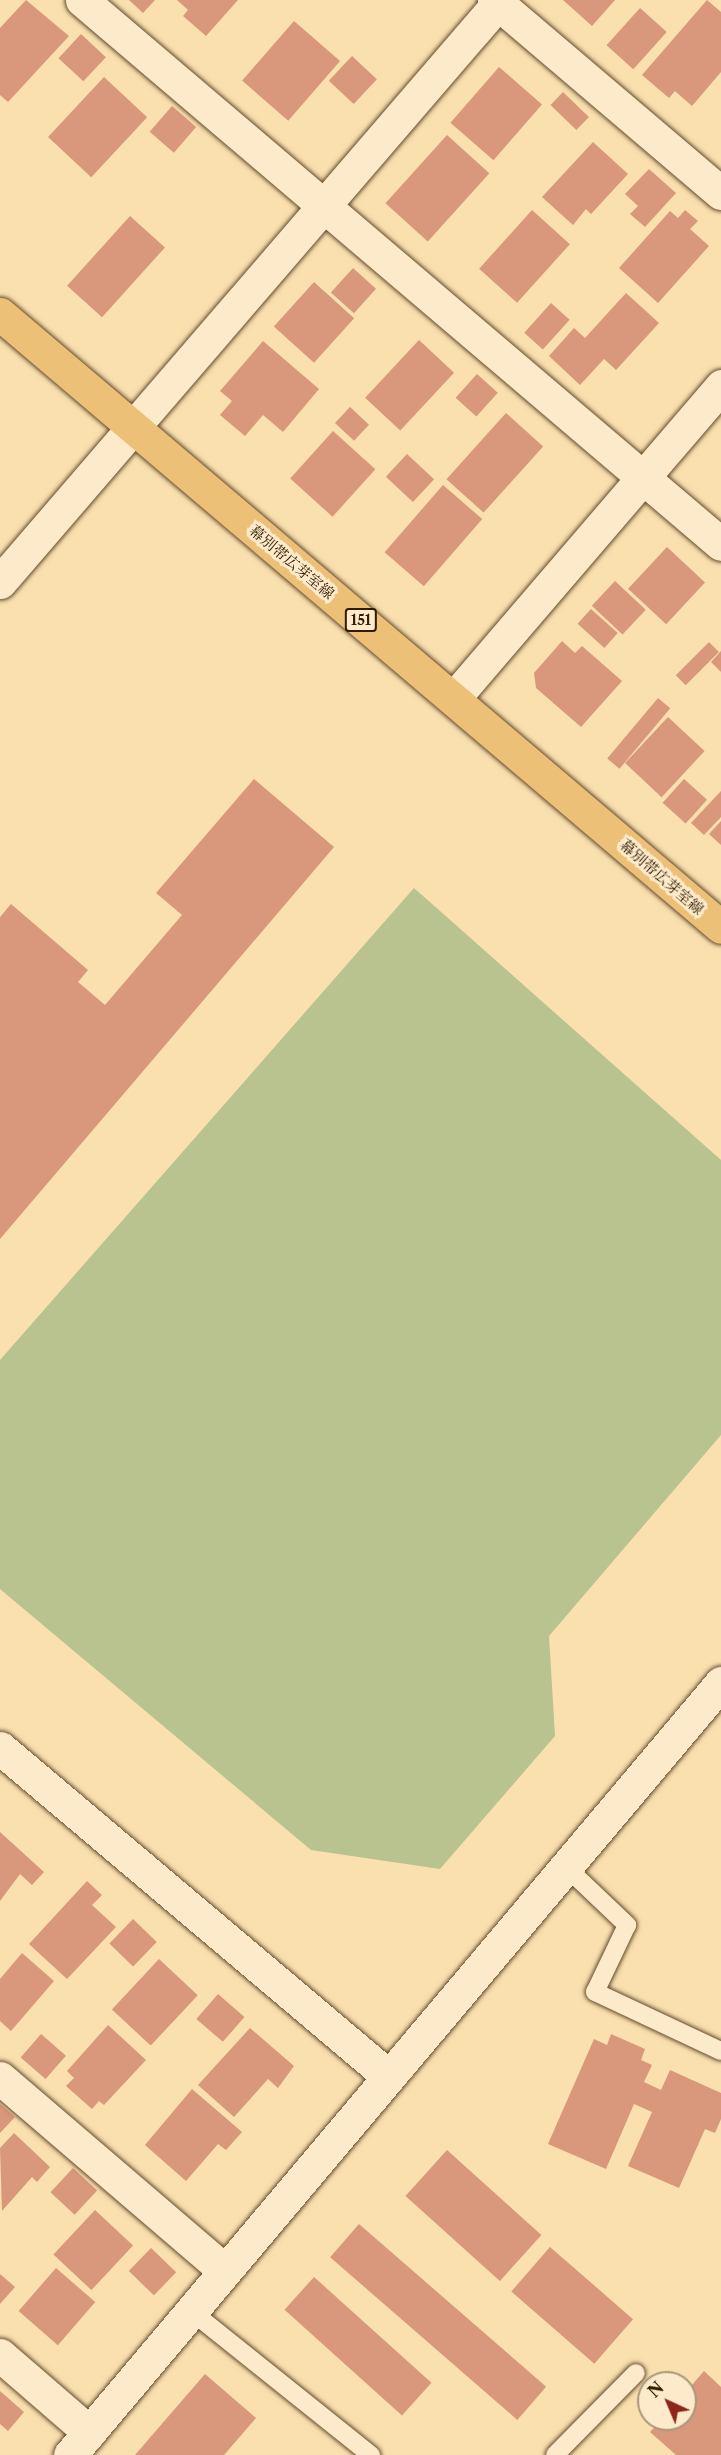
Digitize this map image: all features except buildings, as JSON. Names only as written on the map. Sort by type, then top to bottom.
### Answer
[{"type":"main road","name":"幕別帯広芽室線","points":[[0,314],[721,927]]},
{"type":"street","points":[[82,0],[721,544]]},
{"type":"street","points":[[0,582],[326,206],[497,1],[721,193]]},
{"type":"street","points":[[454,698],[721,386]]},
{"type":"street","points":[[0,2355],[80,2443],[387,2075],[721,1683]]},
{"type":"street","points":[[0,1748],[387,2075]]},
{"type":"street","points":[[0,2078],[225,2271]]},
{"type":"lane","points":[[566,1866],[627,1925],[595,1992],[721,2051]]},
{"type":"lane","points":[[191,2311],[371,2455]]},
{"type":"lane","points":[[555,2455],[636,2373]]},
{"type":"green space","points":[[414,888],[721,1160],[721,1435],[549,1636],[555,1736],[440,1869],[311,1850],[0,1589],[0,1360]]}]
